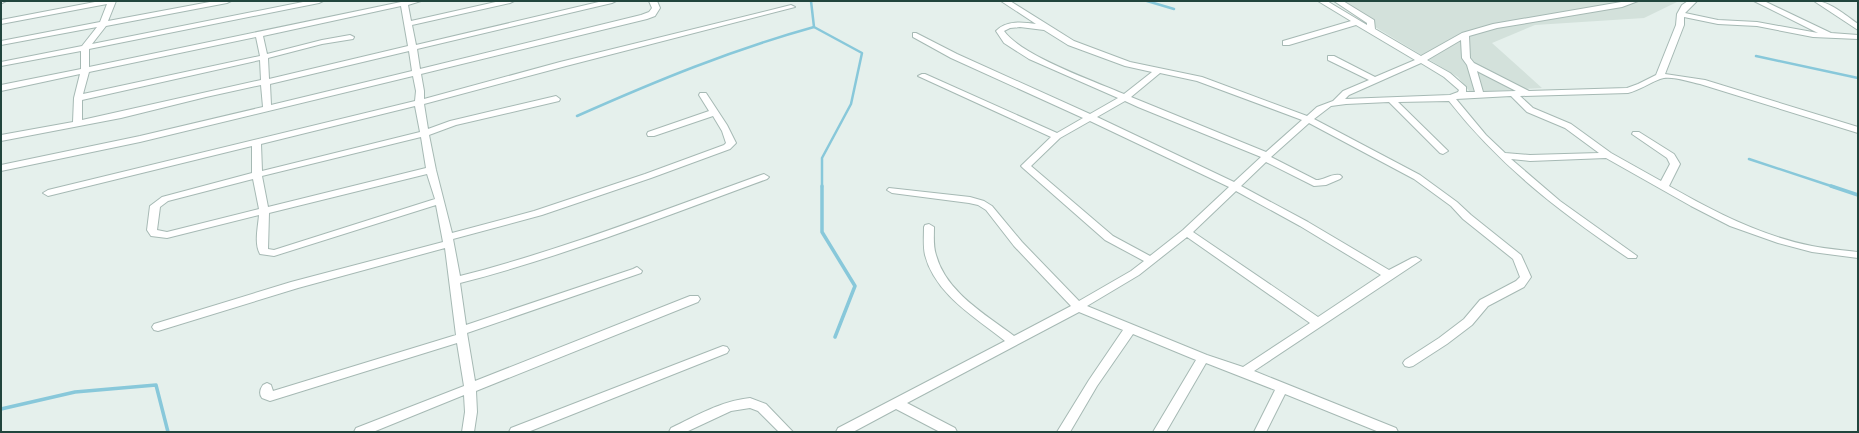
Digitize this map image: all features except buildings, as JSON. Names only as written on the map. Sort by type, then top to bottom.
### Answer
[{"type":"street","points":[[1,22],[112,1]]},
{"type":"street","points":[[77,124],[78,98],[85,72],[85,47],[103,25],[112,1]]},
{"type":"street","points":[[1,43],[103,25],[156,13],[228,1]]},
{"type":"street","points":[[1,64],[319,1]]},
{"type":"street","points":[[1,88],[85,72],[259,35],[404,2],[417,1]]},
{"type":"street","points":[[407,24],[510,1]]},
{"type":"street","points":[[1,138],[77,124],[206,94],[266,82],[612,1]]},
{"type":"street","points":[[1,168],[140,139],[415,74],[644,17],[652,14],[656,8],[652,1]]},
{"type":"street","points":[[1005,1],[1071,43],[1128,64],[1158,71],[1178,73],[1199,79],[1307,119],[1416,177],[1439,192],[1517,257],[1526,277],[1520,284],[1484,303],[1468,322],[1409,364]]},
{"type":"street","points":[[1322,1],[1460,85],[1462,88],[1455,97]]},
{"type":"street","points":[[1338,1],[1371,22],[1371,30]]},
{"type":"street","points":[[842,432],[1078,307],[1152,261],[1187,232],[1307,119],[1320,109],[1336,102],[1346,93],[1421,60],[1465,35],[1496,26],[1622,5],[1634,1]]},
{"type":"street","points":[[1660,76],[1680,25],[1681,14],[1685,7],[1693,1]]},
{"type":"street","points":[[1758,1],[1804,22],[1831,37]]},
{"type":"street","points":[[1818,1],[1858,28]]},
{"type":"street","points":[[404,2],[415,74],[420,91],[419,103],[426,133],[431,170],[449,240],[456,282],[457,306],[463,334],[470,388],[471,412],[468,432]]},
{"type":"street","points":[[48,193],[419,103],[570,62],[791,7]]},
{"type":"street","points":[[1681,14],[1702,19],[1757,24],[1831,37],[1858,37]]},
{"type":"street","points":[[1286,43],[1357,22]]},
{"type":"street","points":[[1046,28],[1016,26],[1003,28],[1000,31],[1007,41],[1032,57],[1266,157],[1319,184],[1337,177]]},
{"type":"street","points":[[259,35],[264,57],[267,109]]},
{"type":"street","points":[[1465,35],[1466,58],[1471,65],[1480,95]]},
{"type":"street","points":[[916,36],[954,56],[1091,118],[1235,186],[1304,224],[1389,275]]},
{"type":"street","points":[[78,98],[264,57],[322,42],[350,37]]},
{"type":"street","points":[[1332,58],[1375,80]]},
{"type":"street","points":[[1471,65],[1529,94]]},
{"type":"street","points":[[1152,261],[1109,238],[1026,166],[1057,136],[1125,98],[1158,71]]},
{"type":"street","points":[[922,76],[1057,136]]},
{"type":"street","points":[[1336,102],[1628,90],[1641,86],[1660,76],[1677,77],[1702,82],[1858,130]]},
{"type":"street","points":[[158,326],[538,213],[648,176],[727,147],[731,143],[730,137],[713,113],[703,95]]},
{"type":"street","points":[[1514,95],[1530,110],[1568,126],[1608,155],[1663,187],[1694,204],[1753,232],[1812,249],[1858,255]]},
{"type":"street","points":[[1455,97],[1503,156],[1556,202],[1592,230],[1632,256]]},
{"type":"street","points":[[431,170],[264,212],[218,221],[167,235],[155,234],[152,230],[154,206],[158,202],[223,183],[257,176],[426,133],[453,123],[556,99]]},
{"type":"street","points":[[1391,100],[1443,151]]},
{"type":"street","points":[[651,134],[713,113]]},
{"type":"street","points":[[1636,134],[1671,156],[1675,164],[1663,187]]},
{"type":"street","points":[[256,143],[257,176],[264,212],[262,249],[264,252],[268,253],[290,248],[440,201]]},
{"type":"street","points":[[1503,156],[1530,158],[1608,155]]},
{"type":"street","points":[[456,282],[512,266],[608,234],[764,177]]},
{"type":"street","points":[[892,190],[970,200],[981,203],[989,208],[1018,244],[1078,307],[1203,358],[1244,372],[1368,427],[1392,432]]},
{"type":"street","points":[[929,227],[931,258],[943,281],[962,302],[1013,341]]},
{"type":"street","points":[[1187,232],[1318,323]]},
{"type":"street","points":[[1244,372],[1389,275],[1416,260]]},
{"type":"street","points":[[267,388],[266,395],[270,396],[463,334],[637,271]]},
{"type":"street","points":[[360,432],[694,299]]},
{"type":"street","points":[[1063,432],[1093,383],[1130,329]]},
{"type":"street","points":[[515,432],[722,350]]},
{"type":"street","points":[[1159,432],[1203,358]]},
{"type":"street","points":[[1260,432],[1282,388]]},
{"type":"street","points":[[675,432],[724,409],[744,403],[756,404],[766,411],[787,432]]},
{"type":"street","points":[[897,404],[951,432]]},
{"type":"shaded area","points":[[1332,1],[1677,2],[1644,18],[1535,25],[1492,43],[1542,88],[1470,92],[1458,77]]},
{"type":"waterway","points":[[811,1],[814,27]]},
{"type":"waterway","points":[[1147,1],[1174,9]]},
{"type":"waterway","points":[[577,116],[723,56],[814,27]]},
{"type":"waterway","points":[[814,27],[862,53],[851,104],[822,158],[822,232],[855,286],[835,337]]},
{"type":"waterway","points":[[1756,56],[1858,78]]},
{"type":"waterway","points":[[1749,159],[1834,187]]},
{"type":"waterway","points":[[1834,187],[1858,195]]},
{"type":"waterway","points":[[1,409],[75,392],[156,385],[168,432]]}]
